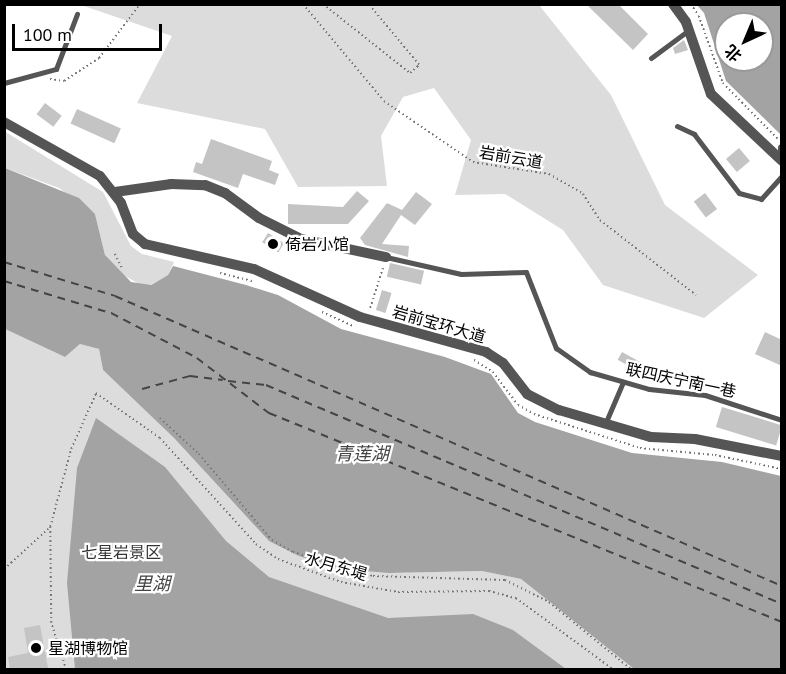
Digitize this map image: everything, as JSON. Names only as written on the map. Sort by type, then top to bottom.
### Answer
[{"type":"street","points":[[673,4],[689,30],[711,94],[782,161]]},
{"type":"street","points":[[4,122],[89,167],[115,192],[171,184],[205,185],[225,193],[293,236],[386,257]]},
{"type":"street","name":"岩前宝环大道","points":[[115,192],[133,234],[146,244],[254,268],[367,319],[486,352],[503,363],[537,401],[651,437],[695,439],[782,456]]},
{"type":"lane","points":[[4,83],[56,69],[77,14]]},
{"type":"lane","points":[[651,58],[689,30]]},
{"type":"lane","points":[[677,126],[694,134],[739,193],[761,199],[782,176]]},
{"type":"lane","name":"联四庆宁南一巷","points":[[386,257],[461,274],[526,272],[556,348],[590,372],[650,389],[705,395],[782,420]]},
{"type":"lane","points":[[605,424],[623,382]]},
{"type":"path","points":[[56,69],[50,80],[64,81],[99,57],[140,4]]},
{"type":"path","name":"岩前云道","points":[[303,4],[384,101],[472,162],[549,174],[584,194],[600,220],[696,295]]},
{"type":"path","points":[[323,4],[410,73],[419,65],[368,4]]},
{"type":"path","points":[[691,4],[699,16],[723,83],[782,142]]},
{"type":"path","points":[[115,254],[123,270]]},
{"type":"path","points":[[367,319],[386,257]]},
{"type":"path","name":"水月东堤","points":[[50,527],[71,449],[96,393],[160,438],[256,544],[278,559],[341,582],[398,592],[489,591],[516,598],[614,669]]},
{"type":"path","points":[[160,418],[199,454],[272,540],[293,552],[373,576],[505,580],[549,602],[632,669]]},
{"type":"path","points":[[4,569],[50,527]]},
{"type":"path","points":[[50,527],[51,623],[66,669]]},
{"type":"green space","points":[[81,5],[539,5],[611,95],[665,205],[758,275],[704,318],[603,285],[563,230],[505,194],[455,195],[471,140],[434,88],[403,97],[381,136],[387,186],[298,187],[265,129],[137,103],[172,36]]},
{"type":"green space","points":[[4,131],[103,192],[131,246],[142,254],[174,262],[168,275],[150,285],[141,285],[118,272],[105,255],[95,214],[59,188],[5,168]]},
{"type":"green space","name":"七星岩景区","points":[[5,329],[65,357],[80,344],[99,349],[103,370],[174,438],[269,541],[389,573],[482,571],[521,579],[634,669],[5,670]]},
{"type":"water","points":[[697,5],[781,5],[781,135],[726,81],[723,72],[774,72],[774,12],[714,12],[714,44],[704,13]]},
{"type":"water","name":"青莲湖","points":[[5,168],[79,198],[95,214],[105,255],[131,282],[151,285],[168,275],[173,266],[246,285],[278,295],[341,329],[445,357],[491,374],[518,413],[535,422],[632,453],[722,462],[781,476],[781,669],[634,669],[521,579],[482,571],[389,573],[342,569],[299,556],[269,541],[174,438],[103,370],[99,349],[80,344],[65,357],[5,329]]},
{"type":"water","name":"里湖","points":[[96,418],[165,467],[226,541],[269,577],[388,618],[473,614],[513,630],[566,669],[75,669],[67,583],[77,468]]},
{"type":"building","points":[[586,4],[618,4],[648,34],[633,50]]},
{"type":"building","points":[[684,40],[688,50],[675,54],[673,48]]},
{"type":"building","points":[[45,103],[62,116],[53,127],[37,114]]},
{"type":"building","points":[[77,109],[121,129],[114,143],[70,124]]},
{"type":"building","points":[[211,139],[272,161],[269,170],[279,174],[275,185],[243,174],[238,188],[193,172],[196,162],[202,164]]},
{"type":"building","points":[[739,148],[750,161],[737,172],[726,159]]},
{"type":"building","points":[[357,191],[369,201],[348,224],[288,224],[288,204],[343,207]]},
{"type":"building","points":[[416,192],[432,204],[415,225],[401,215],[382,244],[409,246],[408,257],[365,245],[360,238],[387,203],[402,210]]},
{"type":"building","points":[[705,193],[717,209],[706,217],[694,201]]},
{"type":"building","points":[[268,233],[284,243],[278,252],[262,242]]},
{"type":"building","points":[[390,263],[424,271],[421,285],[387,277]]},
{"type":"building","points":[[382,290],[392,293],[385,313],[376,310]]},
{"type":"building","points":[[765,332],[782,340],[782,366],[755,354]]},
{"type":"building","points":[[622,352],[645,365],[640,372],[618,360]]},
{"type":"building","points":[[722,407],[782,425],[776,446],[716,427]]},
{"type":"building","points":[[40,625],[48,668],[10,669],[8,657],[28,653],[24,628]]},
{"type":"ferry route","points":[[4,262],[115,296],[782,586]]},
{"type":"ferry route","points":[[4,281],[111,313],[197,358],[269,413],[782,622]]},
{"type":"ferry route","points":[[142,389],[190,376],[223,380]]},
{"type":"ferry route","points":[[228,381],[266,385],[782,604]]},
{"type":"place","name":"倚岩小馆","points":[[273,244]]},
{"type":"place","name":"星湖博物馆","points":[[36,648]]}]
